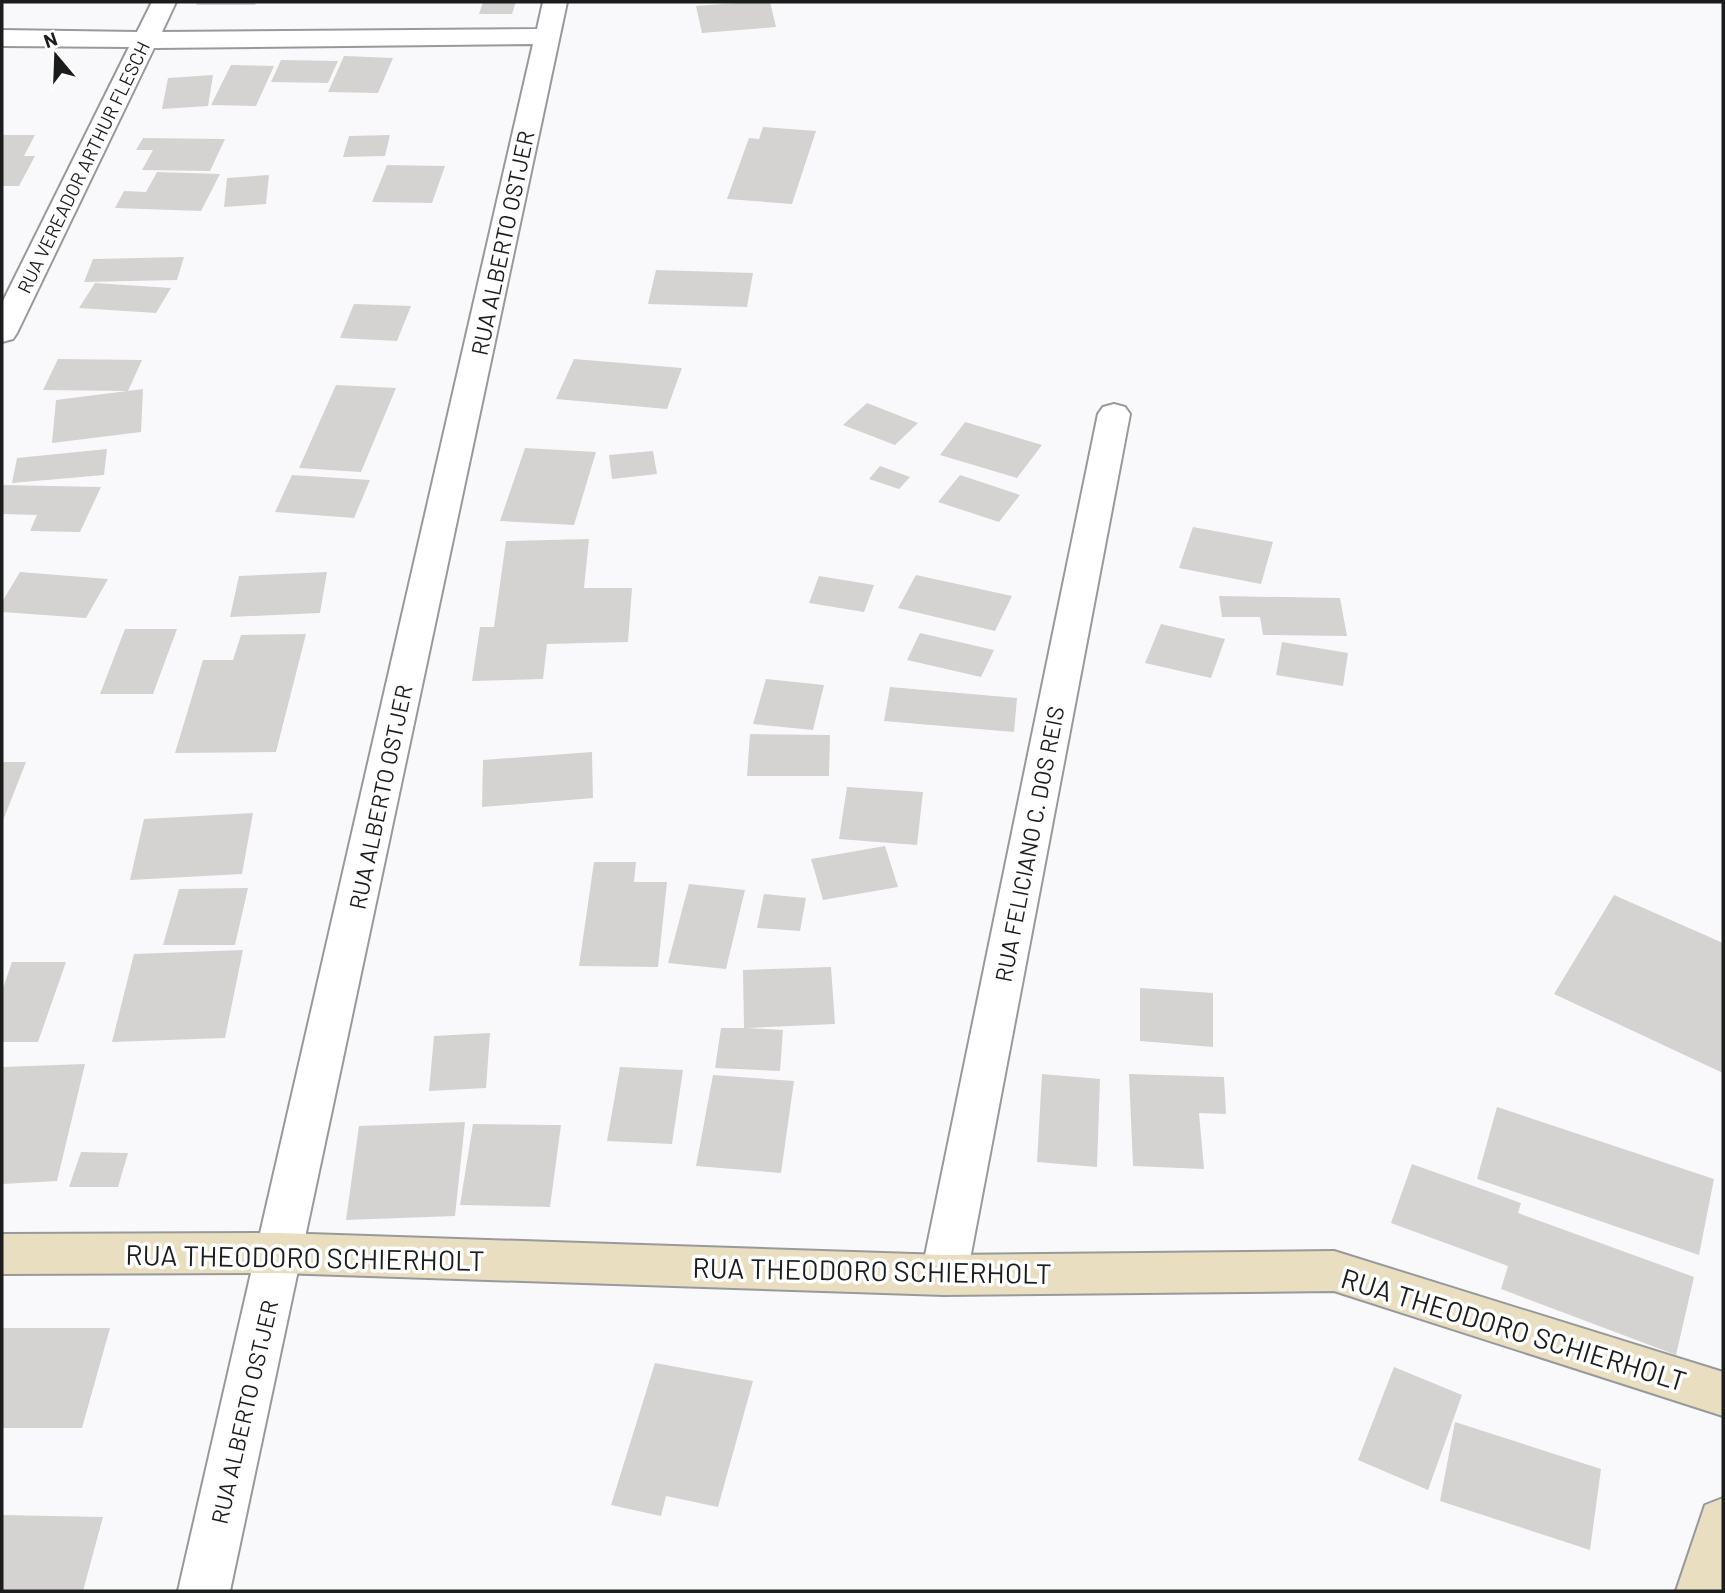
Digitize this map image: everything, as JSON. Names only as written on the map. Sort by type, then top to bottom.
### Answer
[{"type":"street","name":"RUA VEREADOR ARTHUR FLESCH","points":[[2,333],[164,2]]},
{"type":"street","points":[[2,38],[145,40],[551,19]]},
{"type":"street","name":"RUA ALBERTO OSTJER","points":[[204,1591],[551,19]]},
{"type":"street","name":"RUA FELICIANO C. DOS REIS","points":[[944,1275],[1114,414]]},
{"type":"street","name":"RUA THEODORO SCHIERHOLT","points":[[2,1254],[279,1253],[944,1275],[1334,1271],[1723,1395]]},
{"type":"street","points":[[1702,1591],[1723,1522]]},
{"type":"building","points":[[198,2],[257,2],[255,5],[196,5]]},
{"type":"building","points":[[483,2],[516,2],[512,14],[479,14]]},
{"type":"building","points":[[770,2],[776,27],[702,33],[696,6]]},
{"type":"building","points":[[344,56],[393,58],[378,93],[328,92]]},
{"type":"building","points":[[281,60],[338,61],[328,83],[271,82]]},
{"type":"building","points":[[231,65],[274,66],[256,106],[211,105]]},
{"type":"building","points":[[213,75],[208,106],[162,109],[168,78]]},
{"type":"building","points":[[763,127],[816,131],[792,204],[727,199],[749,138],[759,139]]},
{"type":"building","points":[[2,135],[35,135],[24,156],[35,156],[19,186],[2,186]]},
{"type":"building","points":[[390,135],[385,156],[343,157],[349,136]]},
{"type":"building","points":[[143,138],[225,139],[210,171],[142,170],[153,150],[136,150]]},
{"type":"building","points":[[387,165],[445,166],[432,203],[372,202]]},
{"type":"building","points":[[157,172],[220,174],[201,211],[115,208],[124,191],[146,192]]},
{"type":"building","points":[[269,175],[266,204],[224,207],[227,178]]},
{"type":"building","points":[[184,257],[177,280],[84,282],[93,259]]},
{"type":"building","points":[[656,270],[753,273],[747,307],[648,304]]},
{"type":"building","points":[[95,283],[171,288],[156,313],[79,308]]},
{"type":"building","points":[[354,304],[411,306],[397,341],[340,338]]},
{"type":"building","points":[[58,359],[142,360],[128,391],[43,390]]},
{"type":"building","points":[[574,359],[682,368],[667,409],[556,399]]},
{"type":"building","points":[[336,385],[396,388],[361,472],[299,468]]},
{"type":"building","points":[[143,389],[141,432],[52,443],[56,400]]},
{"type":"building","points":[[867,403],[918,423],[895,445],[843,425]]},
{"type":"building","points":[[965,422],[1042,445],[1017,478],[940,455]]},
{"type":"building","points":[[525,448],[596,452],[574,525],[500,521]]},
{"type":"building","points":[[107,449],[104,475],[12,483],[17,458]]},
{"type":"building","points":[[653,451],[657,474],[612,479],[609,455]]},
{"type":"building","points":[[880,466],[910,477],[899,489],[869,479]]},
{"type":"building","points":[[292,475],[370,480],[354,518],[275,512]]},
{"type":"building","points":[[960,475],[1020,495],[999,522],[938,502]]},
{"type":"building","points":[[3,485],[101,487],[80,532],[30,531],[37,515],[2,514]]},
{"type":"building","points":[[1193,527],[1273,542],[1261,584],[1179,568]]},
{"type":"building","points":[[589,539],[584,588],[632,588],[628,642],[547,644],[543,679],[472,681],[480,627],[494,627],[506,541]]},
{"type":"building","points":[[20,572],[108,579],[86,618],[2,612],[2,602]]},
{"type":"building","points":[[327,572],[320,613],[230,617],[239,576]]},
{"type":"building","points":[[916,575],[1012,596],[995,631],[898,608]]},
{"type":"building","points":[[819,576],[874,585],[864,612],[809,603]]},
{"type":"building","points":[[1219,596],[1340,598],[1347,636],[1263,635],[1260,617],[1222,617]]},
{"type":"building","points":[[1161,624],[1225,639],[1211,678],[1145,663]]},
{"type":"building","points":[[125,629],[177,629],[153,694],[100,694]]},
{"type":"building","points":[[920,633],[994,650],[981,677],[907,660]]},
{"type":"building","points":[[306,634],[276,752],[175,753],[203,660],[233,660],[241,635]]},
{"type":"building","points":[[1282,642],[1348,653],[1343,686],[1276,675]]},
{"type":"building","points":[[766,679],[824,685],[813,730],[753,724]]},
{"type":"building","points":[[890,687],[1017,698],[1014,732],[884,721]]},
{"type":"building","points":[[750,734],[830,735],[829,776],[747,776]]},
{"type":"building","points":[[592,752],[593,798],[482,807],[483,760]]},
{"type":"building","points":[[2,762],[26,762],[2,823]]},
{"type":"building","points":[[847,787],[923,792],[917,845],[839,839]]},
{"type":"building","points":[[253,813],[242,874],[130,880],[144,819]]},
{"type":"building","points":[[885,846],[898,887],[823,900],[811,859]]},
{"type":"building","points":[[594,862],[636,862],[634,882],[667,882],[658,967],[579,966]]},
{"type":"building","points":[[689,884],[745,890],[726,969],[668,963]]},
{"type":"building","points":[[248,888],[235,945],[163,945],[179,889]]},
{"type":"building","points":[[764,894],[806,898],[800,931],[757,928]]},
{"type":"building","points":[[1614,895],[1723,943],[1723,1073],[1554,994]]},
{"type":"building","points":[[243,950],[225,1038],[112,1042],[134,954]]},
{"type":"building","points":[[12,962],[66,962],[38,1042],[2,1042],[2,991]]},
{"type":"building","points":[[831,967],[835,1024],[747,1028],[783,1030],[780,1071],[715,1068],[721,1028],[744,1028],[743,970]]},
{"type":"building","points":[[1140,988],[1213,993],[1213,1047],[1140,1041]]},
{"type":"building","points":[[490,1033],[486,1088],[429,1091],[434,1036]]},
{"type":"building","points":[[85,1064],[57,1181],[2,1184],[2,1067]]},
{"type":"building","points":[[620,1067],[683,1070],[672,1144],[607,1141]]},
{"type":"building","points":[[1042,1074],[1100,1079],[1097,1167],[1037,1162]]},
{"type":"building","points":[[1129,1074],[1224,1077],[1226,1114],[1199,1113],[1204,1169],[1133,1166]]},
{"type":"building","points":[[713,1075],[794,1081],[781,1173],[696,1166]]},
{"type":"building","points":[[1497,1107],[1714,1179],[1699,1255],[1477,1179]]},
{"type":"building","points":[[465,1122],[455,1216],[346,1220],[359,1126]]},
{"type":"building","points":[[473,1124],[561,1125],[550,1207],[460,1205]]},
{"type":"building","points":[[81,1152],[128,1153],[118,1187],[69,1187]]},
{"type":"building","points":[[1412,1164],[1521,1203],[1518,1213],[1694,1277],[1676,1355],[1501,1289],[1508,1266],[1391,1223]]},
{"type":"building","points":[[2,1328],[110,1328],[82,1428],[2,1428]]},
{"type":"building","points":[[655,1363],[753,1381],[718,1507],[666,1496],[661,1516],[611,1505]]},
{"type":"building","points":[[1394,1367],[1462,1395],[1428,1490],[1358,1460]]},
{"type":"building","points":[[1455,1422],[1601,1469],[1590,1550],[1440,1501]]},
{"type":"building","points":[[2,1515],[103,1517],[83,1591],[2,1591]]}]
